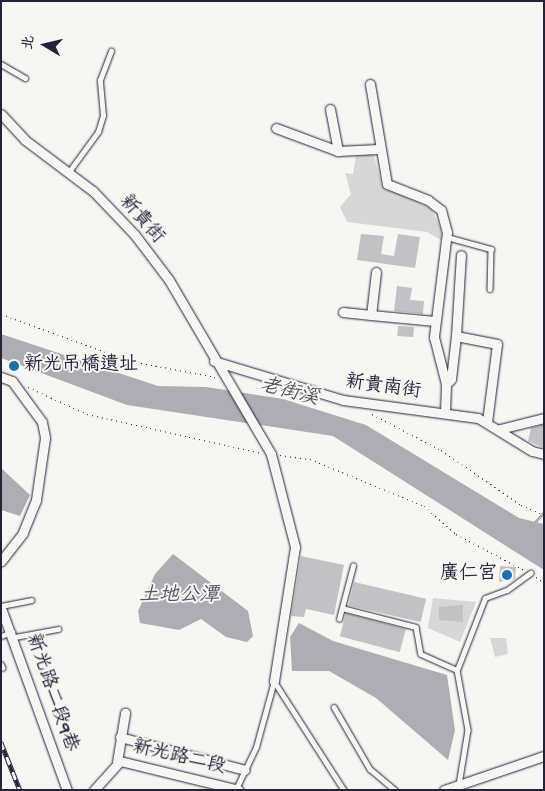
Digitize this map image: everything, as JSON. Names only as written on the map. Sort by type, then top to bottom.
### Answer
[{"type":"street","points":[[370,84],[378,149],[387,184],[428,200],[441,210],[446,237],[435,320],[436,357],[446,384],[445,412]]},
{"type":"street","points":[[330,109],[338,151]]},
{"type":"street","name":"新貴街","points":[[1,114],[25,140],[93,190],[135,235],[169,280],[214,361],[218,377],[271,454],[295,547],[274,681]]},
{"type":"street","points":[[276,128],[338,151],[378,149]]},
{"type":"street","points":[[446,384],[451,379],[456,336],[461,255]]},
{"type":"street","points":[[371,315],[376,272]]},
{"type":"street","points":[[343,312],[435,320]]},
{"type":"street","points":[[456,336],[496,344],[487,422]]},
{"type":"street","name":"新貴南街","points":[[214,361],[343,400],[445,412],[487,422],[532,451],[544,454]]},
{"type":"street","points":[[1,377],[12,381],[42,422],[45,438],[36,500],[22,533],[1,561]]},
{"type":"street","points":[[500,429],[544,418]]},
{"type":"street","name":"新光路二段9巷","points":[[1,607],[13,635],[67,790]]},
{"type":"street","points":[[117,762],[125,713]]},
{"type":"street","points":[[120,737],[245,770]]},
{"type":"street","points":[[444,790],[459,787],[544,756]]},
{"type":"street","name":"新光路二段","points":[[94,790],[117,762],[238,789]]},
{"type":"lane","points":[[68,173],[98,132],[103,116],[100,80],[111,51]]},
{"type":"lane","points":[[1,64],[25,78]]},
{"type":"lane","points":[[446,237],[491,249],[490,289]]},
{"type":"lane","points":[[339,619],[353,566]]},
{"type":"lane","points":[[459,787],[468,730],[457,670],[485,598],[506,590],[530,573]]},
{"type":"lane","points":[[1,607],[31,600]]},
{"type":"lane","points":[[342,608],[416,627],[421,654],[457,670]]},
{"type":"lane","points":[[1,636],[58,629]]},
{"type":"lane","points":[[238,789],[256,747],[274,681]]},
{"type":"lane","points":[[274,681],[344,790]]},
{"type":"lane","points":[[334,707],[370,769],[395,790]]},
{"type":"path","points":[[1,314],[131,361],[218,377]]},
{"type":"path","points":[[370,413],[441,450],[536,512],[544,515]]},
{"type":"path","points":[[530,573],[544,582]]},
{"type":"shaded area","points":[[373,152],[382,186],[431,208],[441,228],[441,240],[427,232],[347,222],[340,207],[351,194],[345,173],[353,174],[356,155]]},
{"type":"shaded area","points":[[433,598],[476,602],[460,642],[428,628]]},
{"type":"shaded area","points":[[490,638],[506,638],[508,654],[495,657]]},
{"type":"water","points":[[1,334],[158,386],[206,387],[283,399],[366,425],[519,518],[544,524],[544,570],[333,436],[127,405],[1,358]]},
{"type":"water","points":[[1,468],[30,495],[20,516],[1,510]]},
{"type":"water","name":"土地公潭","points":[[173,554],[248,611],[253,636],[247,642],[226,637],[201,619],[179,630],[140,623],[138,611],[155,574]]},
{"type":"water","points":[[299,623],[333,641],[447,675],[455,730],[448,760],[376,698],[329,671],[292,671],[290,637]]},
{"type":"building","points":[[361,234],[384,236],[381,254],[394,256],[398,234],[420,237],[415,268],[357,260]]},
{"type":"building","points":[[397,286],[412,288],[410,300],[424,301],[423,314],[394,311]]},
{"type":"building","points":[[398,326],[414,327],[413,337],[397,336]]},
{"type":"building","points":[[544,424],[544,448],[528,441],[531,428]]},
{"type":"building","points":[[301,556],[344,565],[334,615],[306,609],[304,617],[291,616]]},
{"type":"building","name":"廣仁宮","points":[[500,566],[516,567],[515,579],[499,582]]},
{"type":"building","points":[[354,582],[426,599],[421,622],[349,605]]},
{"type":"building","points":[[463,605],[463,622],[439,620],[439,607]]},
{"type":"building","points":[[346,613],[406,629],[400,652],[340,636]]},
{"type":"waterway","points":[[533,524],[544,512]]},
{"type":"railway","points":[[1,742],[20,790]]},
{"type":"place","name":"新光吊橋遺址","points":[[14,366]]},
{"type":"place","name":"廣仁宮","points":[[507,575]]},
{"type":"water label","name":"老街溪","points":[[289,393]]}]
